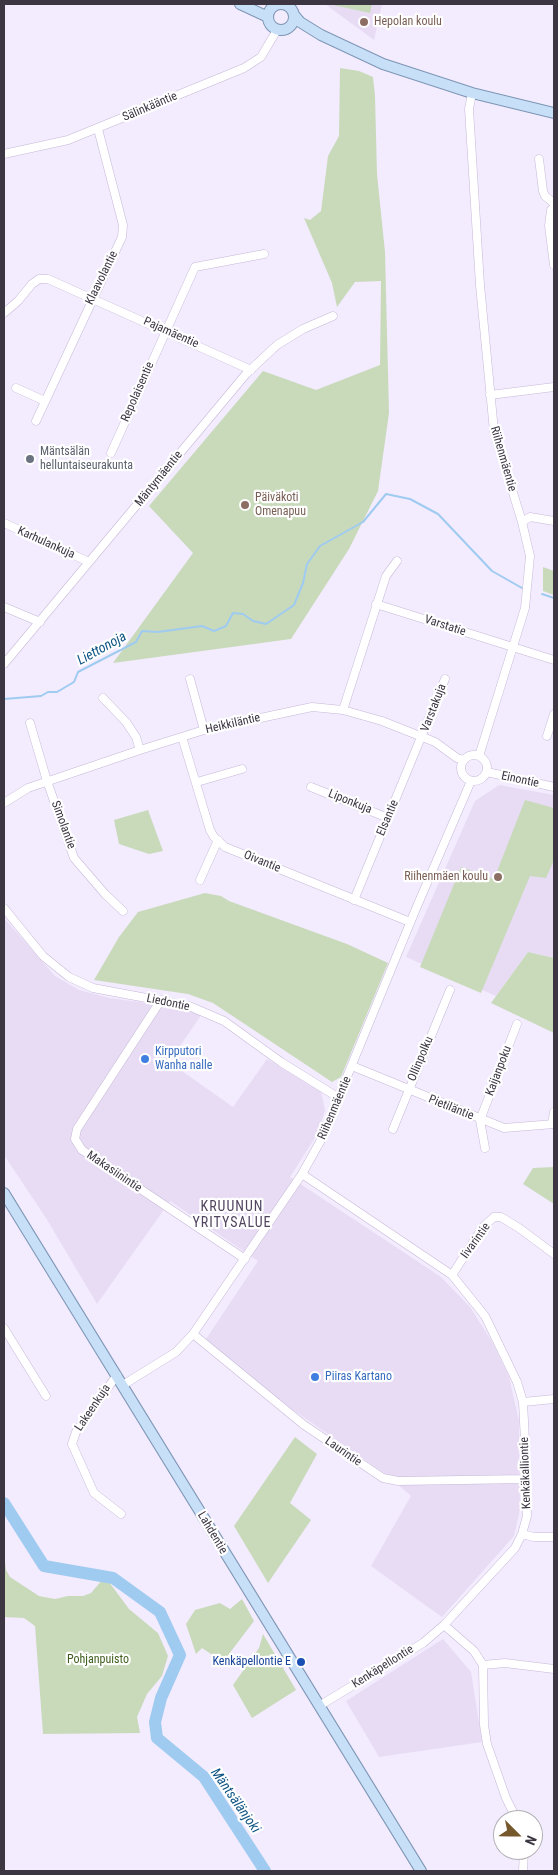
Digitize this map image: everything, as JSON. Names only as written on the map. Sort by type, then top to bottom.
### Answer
[{"type":"main road","points":[[241,4],[270,13]]},
{"type":"main road","points":[[270,13],[283,4],[291,8],[300,22],[320,35],[383,64],[472,93],[554,113]]},
{"type":"main road","points":[[270,13],[270,25],[277,30],[288,28],[320,35]]},
{"type":"main road","points":[[288,28],[293,23],[294,15]]},
{"type":"main road","name":"Lahdentie","points":[[4,1193],[420,1871]]},
{"type":"street","name":"Sälinkääntie","points":[[4,154],[68,140],[254,63],[268,48],[277,30]]},
{"type":"street","name":"Riihenmäentie","points":[[472,93],[468,109],[494,431],[522,522],[530,556],[525,608],[514,649],[479,756]]},
{"type":"street","name":"Klaavolantie","points":[[36,421],[122,237],[123,224],[98,129]]},
{"type":"street","points":[[539,159],[543,191],[545,196],[554,205],[551,210],[549,226],[554,265]]},
{"type":"street","name":"Repolaisentie","points":[[110,453],[195,267],[264,254]]},
{"type":"street","name":"Pajamäentie","points":[[4,312],[39,279],[48,279],[251,370]]},
{"type":"street","name":"Mäntymäentie","points":[[4,664],[251,370],[277,345],[333,316]]},
{"type":"street","points":[[490,394],[554,387]]},
{"type":"street","points":[[16,388],[45,401]]},
{"type":"street","points":[[522,522],[530,517],[554,521]]},
{"type":"street","name":"Karhulankuja","points":[[4,523],[89,562]]},
{"type":"street","points":[[343,710],[386,576],[397,561]]},
{"type":"street","name":"Varstatie","points":[[376,604],[514,649],[554,660]]},
{"type":"street","points":[[4,608],[40,622]]},
{"type":"street","name":"Varstakuja","points":[[422,737],[445,678]]},
{"type":"street","points":[[190,679],[204,730]]},
{"type":"street","points":[[103,698],[126,722],[136,737],[140,750]]},
{"type":"street","name":"Heikkiläntie","points":[[4,803],[28,788],[140,750],[204,730],[312,706],[343,710],[382,721],[422,737],[464,760]]},
{"type":"street","points":[[547,736],[554,714]]},
{"type":"street","name":"Simolantie","points":[[30,722],[47,781],[74,858],[123,911]]},
{"type":"street","points":[[182,737],[210,830],[218,840],[200,880]]},
{"type":"street","name":"Elsantie","points":[[354,900],[422,737]]},
{"type":"street","points":[[471,756],[479,756],[485,761],[487,772],[480,780],[471,781],[462,772],[464,760],[471,756]]},
{"type":"street","points":[[197,782],[242,769]]},
{"type":"street","name":"Einontie","points":[[487,772],[554,787]]},
{"type":"street","name":"Riihenmäentie","points":[[123,1385],[176,1352],[193,1334],[302,1174],[321,1140],[410,922],[471,781]]},
{"type":"street","name":"Liponkuja","points":[[311,787],[388,818]]},
{"type":"street","name":"Oivantie","points":[[218,840],[225,847],[410,922]]},
{"type":"street","name":"Liedontie","points":[[4,908],[43,956],[69,977],[94,988],[189,1006],[224,1021],[281,1062],[339,1098]]},
{"type":"street","name":"Ollinpolku","points":[[393,1130],[450,990]]},
{"type":"street","name":"Makasiinintie","points":[[161,1000],[77,1129],[75,1140],[82,1150],[245,1259]]},
{"type":"street","name":"Kaijanpoku","points":[[480,1120],[517,1024]]},
{"type":"street","name":"Pietiläntie","points":[[352,1066],[480,1120],[504,1128],[553,1124]]},
{"type":"street","points":[[553,1124],[554,1112]]},
{"type":"street","points":[[480,1120],[485,1148]]},
{"type":"street","name":"Kenkäkalliontie","points":[[302,1174],[452,1275],[485,1316],[509,1363],[524,1402],[527,1516],[522,1534],[515,1548],[444,1625]]},
{"type":"street","name":"Iivarintie","points":[[452,1275],[483,1227],[494,1217],[502,1218],[520,1228],[554,1254]]},
{"type":"street","points":[[4,1328],[46,1396]]},
{"type":"street","name":"Laurintie","points":[[193,1334],[296,1419],[383,1478],[398,1481],[526,1479]]},
{"type":"street","name":"Lakeenkuja","points":[[117,1375],[76,1432],[72,1444],[94,1493],[121,1514]]},
{"type":"street","points":[[524,1402],[554,1399]]},
{"type":"street","points":[[522,1534],[534,1537],[554,1537]]},
{"type":"street","points":[[444,1625],[474,1651],[484,1665],[484,1726],[487,1744],[512,1810]]},
{"type":"street","name":"Kenkäpellontie","points":[[319,1706],[422,1643],[444,1625]]},
{"type":"street","points":[[484,1665],[505,1663],[554,1669]]},
{"type":"shaded area","name":"Hepolan koulu","points":[[325,4],[382,4],[374,40]]},
{"type":"shaded area","name":"Riihenmäen koulu","points":[[499,785],[554,795],[554,958],[528,952],[496,996],[406,957],[475,801]]},
{"type":"shaded area","points":[[4,918],[55,976],[79,990],[109,998],[202,1014],[169,1062],[233,1107],[267,1059],[321,1092],[325,1110],[318,1133],[290,1177],[441,1277],[470,1307],[491,1340],[509,1377],[519,1421],[520,1509],[514,1536],[442,1617],[371,1566],[411,1496],[387,1475],[263,1389],[206,1339],[258,1261],[170,1201],[97,1304],[46,1218],[4,1155]]},
{"type":"shaded area","points":[[443,1639],[471,1672],[482,1742],[379,1757],[346,1701]]},
{"type":"green space","points":[[328,4],[372,4],[370,13]]},
{"type":"green space","points":[[340,68],[359,71],[373,77],[375,96],[377,174],[385,252],[389,413],[378,491],[349,549],[291,639],[113,663],[193,553],[149,506],[263,371],[316,390],[380,365],[381,281],[355,282],[337,307],[332,283],[304,218],[310,220],[321,211],[328,156],[339,136]]},
{"type":"green space","points":[[543,567],[554,571],[554,595],[543,591]]},
{"type":"green space","points":[[525,800],[554,808],[554,860],[546,878],[530,876],[481,993],[420,967],[461,867],[494,879]]},
{"type":"green space","points":[[148,810],[163,851],[149,854],[119,844],[114,820]]},
{"type":"green space","points":[[205,893],[221,896],[229,901],[347,944],[388,963],[341,1077],[332,1082],[213,1003],[188,994],[94,980],[119,937],[138,912]]},
{"type":"green space","points":[[528,952],[554,958],[554,1033],[491,1003]]},
{"type":"green space","points":[[554,1167],[554,1204],[523,1184],[533,1168]]},
{"type":"green space","points":[[295,1437],[317,1454],[290,1503],[311,1520],[268,1583],[234,1526]]},
{"type":"green space","name":"Pohjanpuisto","points":[[4,1553],[6,1570],[10,1577],[39,1596],[55,1599],[68,1596],[83,1596],[91,1593],[103,1579],[109,1582],[129,1609],[158,1633],[168,1656],[162,1676],[147,1694],[137,1717],[140,1733],[43,1734],[35,1626],[24,1618],[4,1617]]},
{"type":"green space","points":[[242,1599],[254,1621],[223,1662],[202,1648],[196,1654],[186,1624],[195,1610],[220,1603],[230,1609]]},
{"type":"green space","points":[[263,1634],[296,1690],[252,1718],[233,1685],[259,1648]]},
{"type":"waterway","name":"Liettonoja","points":[[4,699],[41,696],[48,692],[57,692],[74,682],[78,672],[136,642],[142,631],[158,632],[202,626],[214,631],[226,626],[233,613],[243,614],[253,621],[266,624],[294,605],[303,583],[307,564],[320,546],[363,522],[386,494],[410,499],[438,514],[492,571],[522,588]]},
{"type":"waterway","name":"Liettonoja","points":[[542,594],[554,598]]},
{"type":"waterway","name":"Mäntsälänjoki","points":[[4,1503],[44,1566],[113,1578],[160,1612],[180,1655],[161,1698],[155,1722],[157,1738],[204,1777],[265,1871]]},
{"type":"place","name":"Hepolan koulu","points":[[364,22]]},
{"type":"place","name":"Mäntsälän helluntaiseurakunta","points":[[30,459]]},
{"type":"place","name":"Päiväkoti Omenapuu","points":[[245,505]]},
{"type":"place","name":"Riihenmäen koulu","points":[[498,877]]},
{"type":"place","name":"Kirpputori Wanha nalle","points":[[145,1059]]},
{"type":"place","name":"Piiras Kartano","points":[[315,1377]]},
{"type":"place","name":"Kenkäpellontie E","points":[[301,1662]]},
{"type":"district","name":"KRUUNUN YRITYSALUE","points":[[232,1216]]}]
